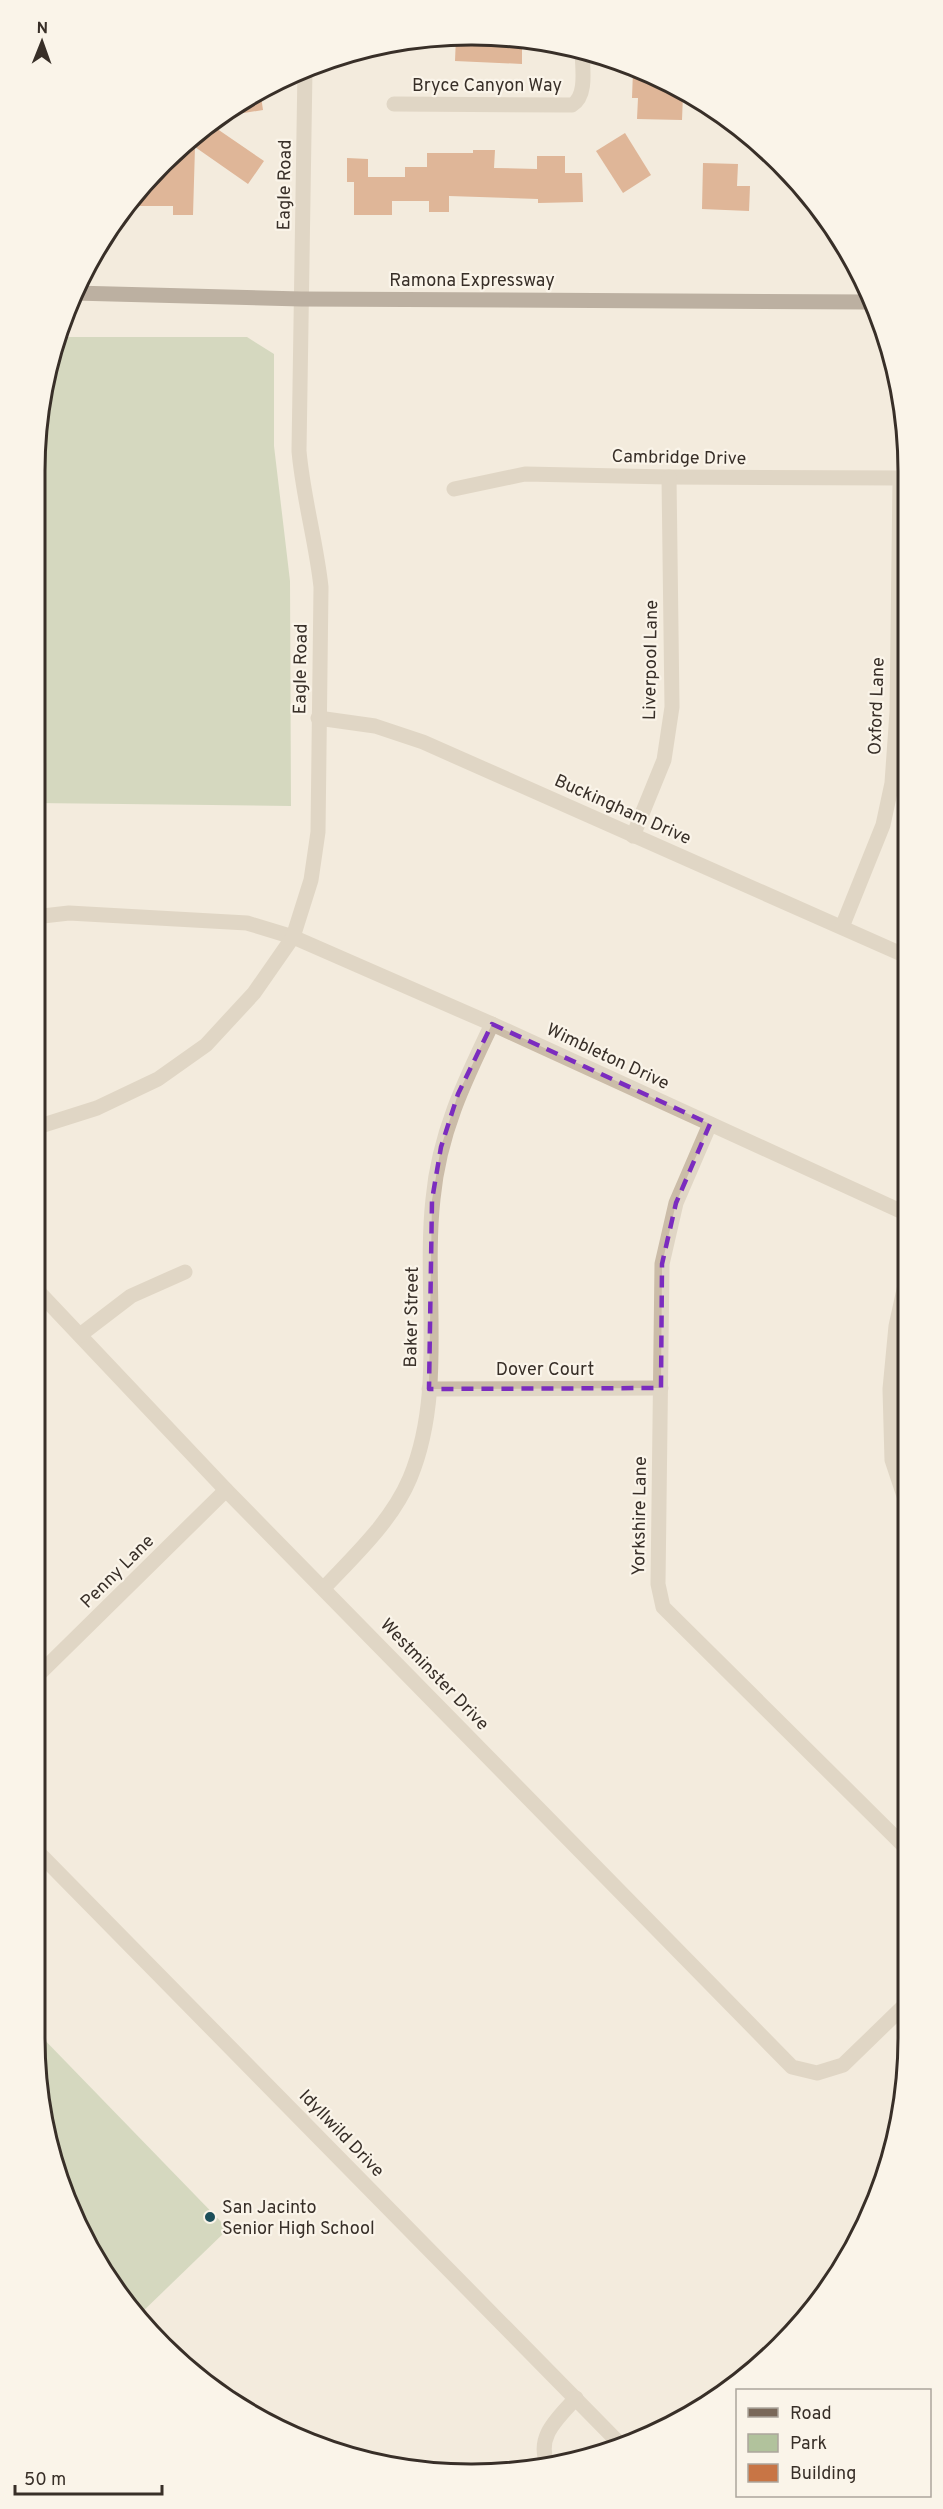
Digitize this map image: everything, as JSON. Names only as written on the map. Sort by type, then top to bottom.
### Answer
[{"type":"main road","name":"Ramona Expressway","points":[[84,293],[302,299],[863,302]]},
{"type":"street","name":"Bryce Canyon Way","points":[[394,104],[560,107],[572,105],[578,101],[581,94],[582,60]]},
{"type":"street","name":"Eagle Road","points":[[45,1125],[97,1108],[158,1079],[206,1045],[254,993],[292,937],[311,880],[318,832],[321,587],[299,451],[306,78]]},
{"type":"street","name":"Cambridge Drive","points":[[453,489],[525,474],[898,478]]},
{"type":"street","name":"Liverpool Lane","points":[[633,836],[664,760],[672,707],[669,477]]},
{"type":"street","name":"Buckingham Drive","points":[[318,718],[375,726],[423,742],[898,952]]},
{"type":"street","name":"Oxford Lane","points":[[842,927],[883,825],[892,783],[898,736]]},
{"type":"street","name":"Wimbleton Drive","points":[[45,916],[69,914],[247,923],[292,937],[492,1024],[898,1210]]},
{"type":"street","name":"Baker Street","points":[[324,1588],[378,1531],[410,1480],[425,1434],[429,1389],[432,1200],[441,1147],[458,1094],[492,1024]]},
{"type":"street","name":"Yorkshire Lane","points":[[710,1124],[676,1203],[662,1264],[657,1584],[663,1607],[898,1840]]},
{"type":"street","points":[[80,1335],[131,1296],[185,1272]]},
{"type":"street","name":"Westminster Drive","points":[[45,1298],[226,1490],[792,2067],[817,2073],[843,2065],[898,2012]]},
{"type":"street","points":[[898,1317],[890,1389],[892,1460],[898,1478]]},
{"type":"street","name":"Dover Court","points":[[429,1389],[661,1389]]},
{"type":"street","name":"Penny Lane","points":[[45,1668],[226,1490]]},
{"type":"street","name":"Idyllwild Drive","points":[[45,1859],[615,2439]]},
{"type":"street","points":[[546,2457],[545,2435],[576,2398]]},
{"type":"highlighted area","points":[[492,1024],[710,1124],[676,1203],[662,1264],[661,1388],[429,1389],[432,1200],[441,1147],[458,1094]]},
{"type":"green space","points":[[67,337],[247,337],[274,354],[274,446],[290,581],[291,806],[45,803],[46,444],[53,388]]},
{"type":"green space","points":[[45,2040],[228,2229],[144,2310],[102,2251],[77,2201],[53,2121]]},
{"type":"building","points":[[456,46],[522,48],[522,64],[455,61]]},
{"type":"building","points":[[633,76],[683,101],[682,120],[637,119],[638,98],[632,98]]},
{"type":"building","points":[[262,100],[263,110],[240,114]]},
{"type":"building","points":[[218,129],[264,161],[248,184],[195,147],[193,215],[173,215],[173,206],[139,206],[170,170],[190,151],[212,133]]},
{"type":"building","points":[[625,133],[651,175],[623,193],[596,151]]},
{"type":"building","points":[[473,150],[495,150],[494,168],[537,169],[537,156],[565,156],[565,173],[582,173],[583,202],[538,203],[538,199],[449,196],[449,212],[429,212],[429,201],[392,201],[392,215],[354,215],[354,182],[347,182],[347,158],[368,159],[368,177],[405,177],[405,167],[427,167],[427,153],[473,153]]},
{"type":"building","points":[[703,163],[738,164],[737,186],[750,186],[749,211],[702,209]]},
{"type":"place","name":"San Jacinto Senior High School","points":[[210,2217]]}]
